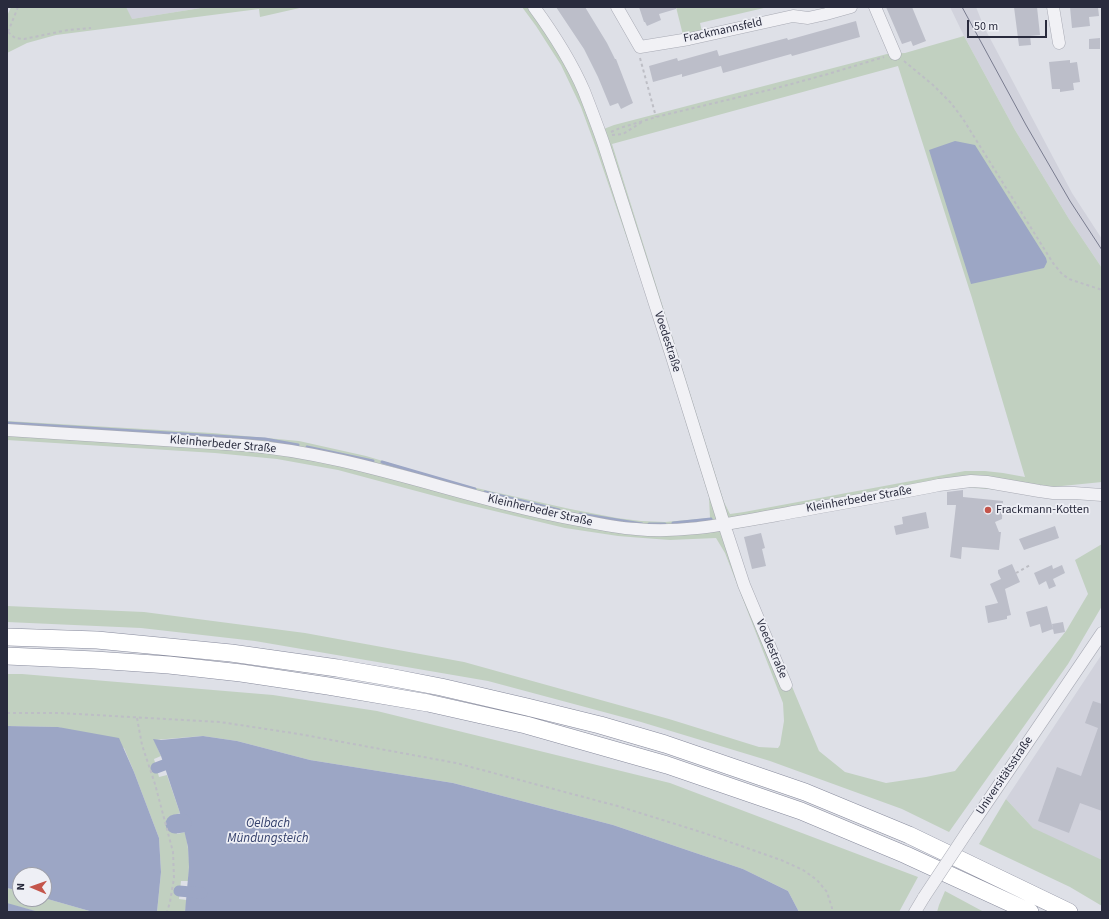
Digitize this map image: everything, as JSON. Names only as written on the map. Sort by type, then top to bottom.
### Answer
[{"type":"highway","points":[[7,638],[97,640],[230,653],[337,668],[390,676],[441,687],[600,725],[665,744],[805,792],[909,835],[1069,912]]},
{"type":"highway","points":[[7,656],[169,665],[241,673],[413,701],[526,724],[666,765],[801,811],[906,855],[1030,912]]},
{"type":"street","name":"Voedestraße","points":[[534,7],[555,37],[584,90],[601,136],[670,349],[744,585],[786,685]]},
{"type":"street","points":[[617,7],[640,47]]},
{"type":"street","name":"Frackmannsfeld","points":[[640,47],[689,39],[793,16],[808,18],[851,7]]},
{"type":"street","points":[[875,7],[895,54]]},
{"type":"street","points":[[1053,7],[1060,42]]},
{"type":"street","name":"Kleinherbeder Straße","points":[[7,430],[260,446],[368,467],[535,511],[609,526],[636,529],[669,530],[724,524],[939,485],[971,482],[987,482],[1039,492],[1102,495]]},
{"type":"street","name":"Kleinherbeder Straße","points":[[1074,493],[1102,487]]},
{"type":"street","name":"Universitätsstraße","points":[[915,912],[1100,635]]},
{"type":"path","points":[[18,7],[7,33],[15,38],[24,40],[68,30],[91,28]]},
{"type":"path","points":[[640,47],[639,52],[656,117]]},
{"type":"path","points":[[601,136],[645,120],[773,89],[895,54],[933,85],[951,103],[963,119],[1053,263],[1062,274],[1069,279],[1102,290]]},
{"type":"path","points":[[601,136],[623,134],[645,120]]},
{"type":"path","points":[[1016,573],[1030,565]]},
{"type":"path","points":[[7,713],[59,713],[220,722],[299,734],[456,763],[621,807],[704,833],[780,860],[803,870],[817,880],[828,892],[832,912]]},
{"type":"path","points":[[137,718],[142,745],[155,784],[172,852],[174,878],[167,912]]},
{"type":"shaded area","points":[[124,7],[207,7],[126,20]]},
{"type":"shaded area","points":[[950,7],[976,7],[984,27],[1072,193],[1102,239],[1102,268],[1069,219],[1015,130]]},
{"type":"shaded area","points":[[1102,654],[1102,868],[1033,828],[1006,799]]},
{"type":"green space","points":[[11,7],[126,7],[132,19],[207,7],[304,7],[260,17],[259,9],[56,35],[27,43],[7,53],[7,16]]},
{"type":"green space","points":[[522,7],[528,7],[552,42],[577,87],[596,132],[614,125],[887,54],[905,53],[964,36],[1015,130],[1069,219],[1102,268],[1102,482],[1003,490],[958,487],[729,530],[746,577],[819,751],[845,772],[886,783],[955,771],[1066,631],[1088,594],[1075,560],[1102,544],[1102,606],[1068,664],[949,832],[902,809],[770,761],[641,722],[488,681],[255,641],[141,628],[7,622],[7,606],[144,612],[305,633],[464,662],[669,719],[759,747],[778,748],[780,745],[784,721],[783,703],[725,553],[716,538],[670,540],[618,536],[565,528],[461,503],[338,470],[277,459],[215,453],[7,440],[7,421],[212,433],[299,441],[366,456],[463,485],[617,518],[665,522],[710,518],[709,497],[650,306],[596,148],[581,107],[561,65]],"holes":[[[898,66],[972,298],[1025,477],[985,471],[965,471],[730,514],[724,502],[612,144]]]},
{"type":"green space","points":[[676,7],[768,7],[700,23],[702,32],[683,35]]},
{"type":"green space","points":[[7,674],[273,695],[377,711],[670,783],[918,877],[899,912],[799,912],[788,891],[743,869],[613,825],[453,783],[310,760],[237,741],[203,736],[154,740],[161,756],[154,759],[159,777],[167,775],[180,813],[172,816],[177,834],[185,832],[189,863],[188,881],[181,881],[179,899],[187,900],[185,912],[157,912],[161,872],[159,838],[124,748],[58,727],[7,726]]},
{"type":"green space","points":[[1006,799],[1033,828],[1102,860],[1102,906],[1070,887],[979,844]]},
{"type":"green space","points":[[7,888],[12,889],[12,905],[7,904]]},
{"type":"green space","points":[[945,891],[984,912],[937,912]]},
{"type":"green space","points":[[52,900],[93,912],[39,912],[19,907],[52,907]]},
{"type":"water","points":[[955,141],[975,145],[1046,258],[1047,262],[1044,268],[971,284],[929,150]]},
{"type":"water","points":[[7,726],[58,727],[119,738],[134,772],[159,838],[161,872],[157,912],[93,912],[52,900],[52,867],[12,867],[12,889],[7,888]]},
{"type":"water","name":"Oelbach Mündungsteich","points":[[203,736],[237,741],[310,760],[453,783],[613,825],[743,869],[788,891],[799,912],[185,912],[189,867],[188,847],[180,813],[161,756],[153,739],[161,740]]},
{"type":"water","points":[[7,903],[12,904],[12,907],[21,907],[39,912],[7,912]]},
{"type":"building","points":[[556,7],[585,7],[616,59],[633,103],[621,109],[618,103],[610,106],[584,49]]},
{"type":"building","points":[[639,7],[676,7],[676,9],[659,14],[661,20],[647,26],[644,22]]},
{"type":"building","points":[[886,7],[912,7],[926,41],[913,46],[911,41],[902,44]]},
{"type":"building","points":[[1014,7],[1037,7],[1040,35],[1030,36],[1031,45],[1019,46]]},
{"type":"building","points":[[1070,7],[1098,7],[1099,16],[1089,17],[1090,26],[1072,28]]},
{"type":"building","points":[[856,21],[860,37],[723,73],[721,66],[682,77],[682,74],[653,82],[649,66],[677,58],[678,61],[717,50],[719,56],[787,38],[788,40]]},
{"type":"building","points":[[1100,38],[1100,49],[1089,49],[1089,39]]},
{"type":"building","points":[[1070,60],[1070,63],[1077,62],[1080,82],[1073,83],[1074,90],[1060,92],[1060,89],[1052,89],[1049,62]]},
{"type":"building","points":[[963,490],[963,497],[1003,501],[1002,519],[995,522],[999,532],[1001,532],[999,550],[962,547],[961,559],[950,557],[956,505],[947,505],[947,492]]},
{"type":"building","points":[[926,512],[929,528],[896,535],[894,526],[903,524],[902,517]]},
{"type":"building","points":[[1055,526],[1059,538],[1024,550],[1019,539]]},
{"type":"building","points":[[761,533],[765,548],[762,549],[766,566],[752,569],[744,537]]},
{"type":"building","points":[[1012,564],[1020,582],[1005,589],[1011,615],[1007,616],[1007,619],[988,623],[985,606],[998,603],[990,584],[1001,579],[998,570]]},
{"type":"building","points":[[1052,565],[1053,569],[1062,565],[1065,573],[1053,579],[1056,586],[1049,589],[1046,581],[1039,585],[1034,573]]},
{"type":"building","points":[[1047,606],[1053,629],[1042,633],[1040,624],[1030,627],[1026,612]]},
{"type":"building","points":[[1063,622],[1065,632],[1054,634],[1052,624]]},
{"type":"building","points":[[1093,701],[1102,704],[1102,811],[1080,803],[1069,833],[1038,821],[1057,767],[1081,776],[1098,728],[1085,723]]},
{"type":"waterway","points":[[7,423],[265,439],[298,445]]},
{"type":"waterway","points":[[307,447],[373,461]]},
{"type":"waterway","points":[[382,462],[475,489]]},
{"type":"waterway","points":[[485,492],[559,510]]},
{"type":"waterway","points":[[580,514],[642,524]]},
{"type":"waterway","points":[[673,523],[711,519]]},
{"type":"waterway","points":[[649,524],[665,524]]},
{"type":"waterway","points":[[156,768],[164,765]]},
{"type":"waterway","points":[[175,824],[182,823]]},
{"type":"waterway","points":[[179,891],[202,893]]},
{"type":"tram line","points":[[962,7],[1026,125],[1070,201],[1102,250]]},
{"type":"place","name":"Frackmann-Kotten","points":[[988,510]]}]
